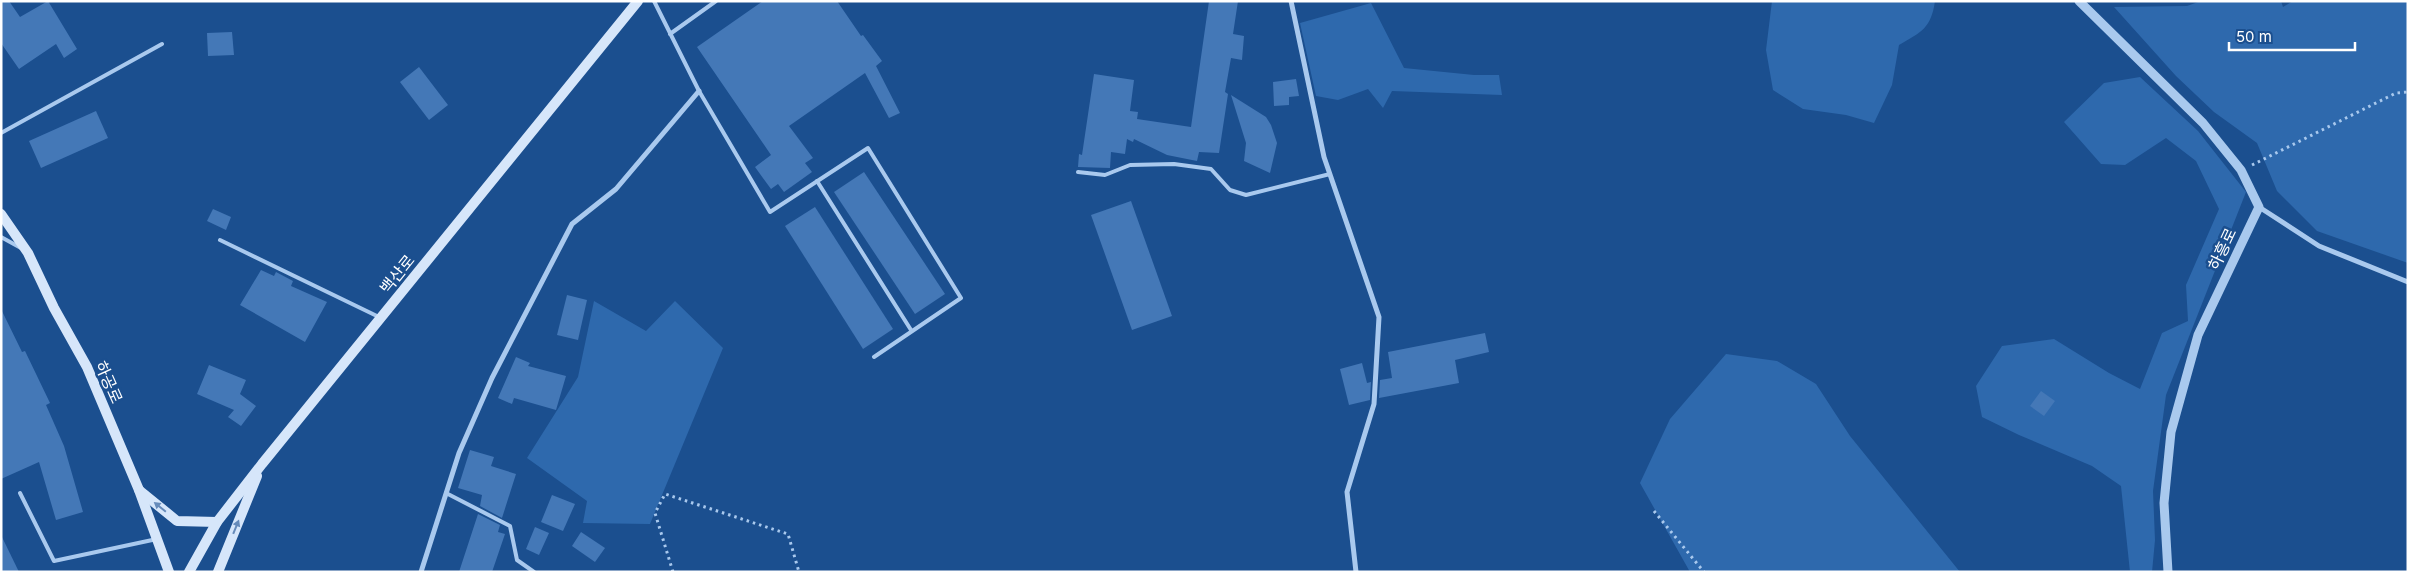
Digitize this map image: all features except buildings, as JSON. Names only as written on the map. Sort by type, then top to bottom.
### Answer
[{"type":"main road","name":"백산로","points":[[189,572],[217,522],[262,464],[638,1]]},
{"type":"main road","name":"하공로","points":[[1,214],[28,253],[54,308],[87,366],[139,490],[169,572]]},
{"type":"main road","points":[[218,572],[262,464]]},
{"type":"main road","points":[[139,490],[177,521],[217,522]]},
{"type":"street","points":[[1291,1],[1324,157],[1379,317],[1374,404],[1347,492],[1356,572]]},
{"type":"street","points":[[2079,1],[2203,123],[2241,170],[2259,207],[2319,246],[2408,282]]},
{"type":"street","points":[[421,572],[459,453],[492,378],[572,224],[616,189],[698,91]]},
{"type":"street","name":"하흥로","points":[[2168,572],[2164,503],[2171,432],[2198,335],[2259,207]]},
{"type":"lane","points":[[654,1],[698,91],[770,212],[868,148],[961,298],[911,330],[874,357]]},
{"type":"lane","points":[[670,34],[716,1]]},
{"type":"lane","points":[[1,133],[162,44]]},
{"type":"lane","points":[[1078,172],[1105,175],[1130,166],[1174,164],[1211,169],[1230,190],[1246,195],[1330,174]]},
{"type":"lane","points":[[816,181],[911,330]]},
{"type":"lane","points":[[1,236],[28,253]]},
{"type":"lane","points":[[220,240],[381,318]]},
{"type":"lane","points":[[20,493],[54,561],[157,539]]},
{"type":"lane","points":[[446,493],[510,526],[517,560],[534,572]]},
{"type":"path","points":[[2241,170],[2396,93],[2408,92]]},
{"type":"path","points":[[673,572],[655,513],[665,494],[788,534],[799,572]]},
{"type":"path","points":[[1654,511],[1704,572]]},
{"type":"shaded area","points":[[1772,1],[1935,1],[1931,18],[1924,29],[1899,45],[1892,85],[1874,123],[1846,115],[1803,109],[1773,90],[1766,50]]},
{"type":"shaded area","points":[[2201,1],[2281,1],[2283,7],[2293,1],[2408,1],[2408,263],[2317,231],[2277,191],[2257,143],[2214,112],[2176,76],[2114,7],[2187,6]]},
{"type":"shaded area","points":[[1371,3],[1404,68],[1474,75],[1499,75],[1502,95],[1392,91],[1383,108],[1368,89],[1338,100],[1316,96],[1300,23]]},
{"type":"shaded area","points":[[2140,77],[2198,131],[2246,192],[2166,395],[2153,491],[2155,540],[2152,572],[2130,572],[2121,486],[2092,466],[1982,417],[1976,386],[2002,346],[2054,339],[2109,373],[2140,389],[2162,333],[2188,321],[2186,285],[2219,209],[2196,161],[2166,138],[2125,165],[2101,164],[2064,122],[2104,83]]},
{"type":"shaded area","points":[[594,301],[646,331],[675,301],[723,348],[650,524],[583,523],[587,501],[527,458],[578,377]]},
{"type":"shaded area","points":[[1726,354],[1777,361],[1816,384],[1850,436],[1960,572],[1690,572],[1640,483],[1670,419]]}]
